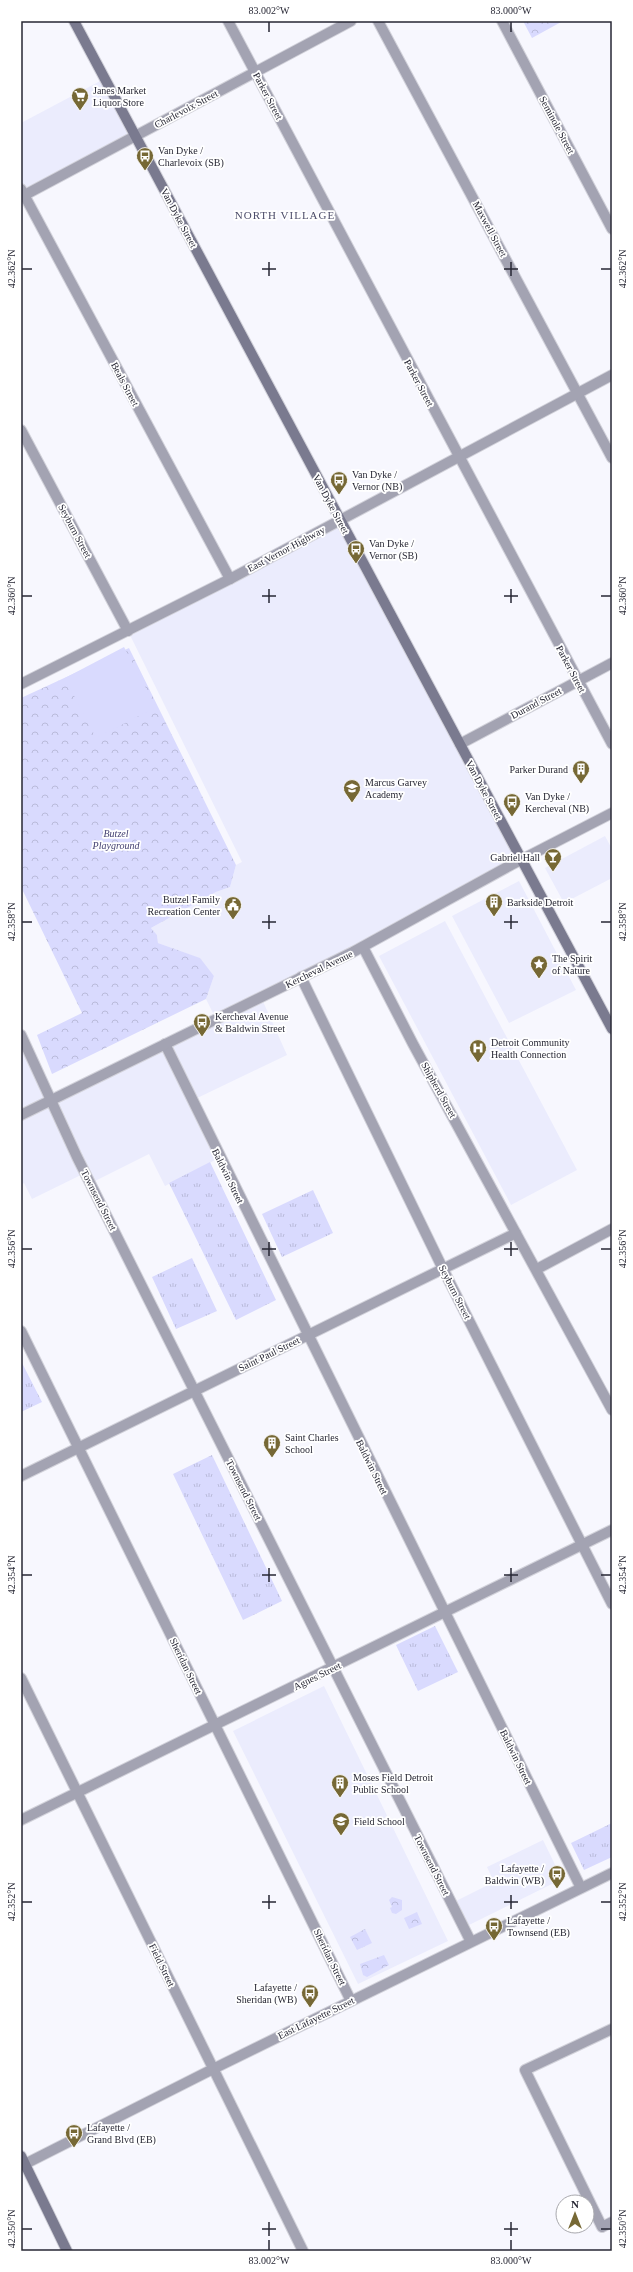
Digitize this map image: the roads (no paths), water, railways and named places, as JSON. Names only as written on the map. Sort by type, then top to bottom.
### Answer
[{"type":"main road","name":"Van Dyke Street","points":[[74,21],[612,1029]]},
{"type":"main road","points":[[22,2162],[67,2251]]},
{"type":"street","name":"Parker Street","points":[[228,21],[577,681],[612,744]]},
{"type":"street","name":"Charlevoix Street","points":[[22,194],[135,136],[351,21]]},
{"type":"street","name":"Maxwell Street","points":[[378,21],[612,458]]},
{"type":"street","name":"Seminole Street","points":[[502,21],[612,229]]},
{"type":"street","name":"Beals Street","points":[[22,194],[230,579]]},
{"type":"street","name":"East Vernor Highway","points":[[21,684],[230,579],[612,375]]},
{"type":"street","name":"Seyburn Street","points":[[21,430],[128,631]]},
{"type":"street","name":"Durand Street","points":[[460,744],[612,662]]},
{"type":"street","name":"Kercheval Avenue","points":[[21,1115],[363,947],[522,859],[612,813]]},
{"type":"street","name":"Shipherd Street","points":[[363,947],[413,1044],[537,1269]]},
{"type":"street","name":"Seyburn Street","points":[[301,977],[443,1269],[612,1604]]},
{"type":"street","name":"Townsend Street","points":[[21,1035],[77,1157],[471,1942]]},
{"type":"street","name":"Baldwin Street","points":[[165,1044],[307,1336],[581,1888]]},
{"type":"street","points":[[612,1229],[537,1269],[612,1410]]},
{"type":"street","name":"Saint Paul Street","points":[[21,1476],[516,1233]]},
{"type":"street","name":"Sheridan Street","points":[[21,1332],[351,2001]]},
{"type":"street","name":"Agnes Street","points":[[21,1820],[334,1668],[612,1530]]},
{"type":"street","name":"Field Street","points":[[21,1678],[303,2251]]},
{"type":"street","name":"East Lafayette Street","points":[[22,2162],[612,1873]]},
{"type":"street","points":[[612,2029],[525,2070],[602,2227],[612,2222]]},
{"type":"place","name":"Janes Market Liquor Store","points":[[80,111]]},
{"type":"place","name":"Van Dyke / Charlevoix (SB)","points":[[145,171]]},
{"type":"place","name":"Van Dyke / Vernor (NB)","points":[[339,495]]},
{"type":"place","name":"Van Dyke / Vernor (SB)","points":[[356,564]]},
{"type":"place","name":"Parker Durand","points":[[581,784]]},
{"type":"place","name":"Marcus Garvey Academy","points":[[352,803]]},
{"type":"place","name":"Van Dyke / Kercheval (NB)","points":[[512,817]]},
{"type":"place","name":"Gabriel Hall","points":[[553,872]]},
{"type":"place","name":"Barkside Detroit","points":[[494,917]]},
{"type":"place","name":"Butzel Family Recreation Center","points":[[233,920]]},
{"type":"place","name":"The Spirit of Nature","points":[[539,979]]},
{"type":"place","name":"Kercheval Avenue & Baldwin Street","points":[[202,1037]]},
{"type":"place","name":"Detroit Community Health Connection","points":[[478,1063]]},
{"type":"place","name":"Saint Charles School","points":[[272,1458]]},
{"type":"place","name":"Moses Field Detroit Public School","points":[[340,1798]]},
{"type":"place","name":"Field School","points":[[341,1836]]},
{"type":"place","name":"Lafayette / Baldwin (WB)","points":[[557,1889]]},
{"type":"place","name":"Lafayette / Townsend (EB)","points":[[494,1941]]},
{"type":"place","name":"Lafayette / Sheridan (WB)","points":[[310,2008]]},
{"type":"place","name":"Lafayette / Grand Blvd (EB)","points":[[74,2148]]},
{"type":"district","name":"NORTH VILLAGE","points":[[285,215]]},
{"type":"park label","name":"Butzel Playground","points":[[116,838]]}]
